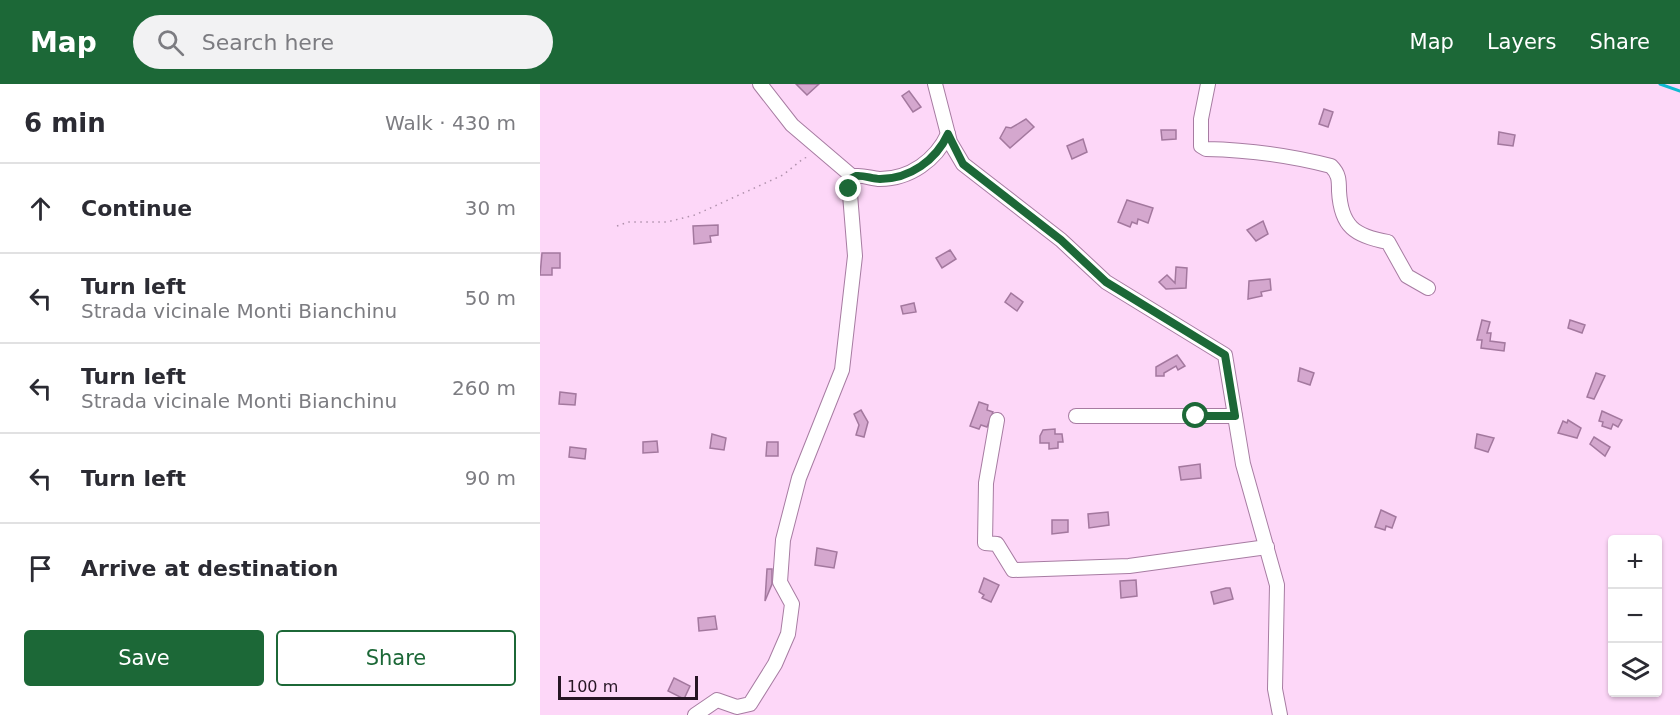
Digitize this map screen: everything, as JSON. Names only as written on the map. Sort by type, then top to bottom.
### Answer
[{"type":"street","points":[[760,84],[792,125],[853,177]]},
{"type":"street","points":[[935,84],[948,134],[963,164],[1061,240],[1106,282],[1225,355],[1244,464],[1277,585],[1275,689],[1280,715]]},
{"type":"street","points":[[1208,84],[1201,119],[1201,146],[1206,149],[1252,150],[1289,155],[1331,166],[1338,176],[1340,204],[1355,232],[1368,239],[1388,242],[1407,276],[1428,288]]},
{"type":"street","points":[[853,177],[860,175],[880,179],[898,176],[918,168],[934,158],[948,134]]},
{"type":"street","points":[[695,715],[717,700],[737,707],[750,704],[775,664],[788,634],[792,604],[780,582],[783,540],[799,478],[842,370],[855,256],[854,216],[849,186],[853,177]]},
{"type":"street","points":[[1076,416],[1235,416]]},
{"type":"street","points":[[997,420],[986,483],[985,543],[997,544],[1013,570],[1129,566],[1268,547]]},
{"type":"path","points":[[617,226],[628,222],[667,222],[695,215],[783,175],[804,158],[825,153]]},
{"type":"building","points":[[796,84],[819,84],[807,95]]},
{"type":"building","points":[[909,91],[921,107],[913,112],[902,96]]},
{"type":"building","points":[[1324,109],[1333,112],[1328,127],[1319,124]]},
{"type":"building","points":[[1026,119],[1034,127],[1010,148],[1000,138],[1006,127],[1011,128]]},
{"type":"building","points":[[1161,130],[1176,130],[1176,139],[1162,140]]},
{"type":"building","points":[[1499,132],[1515,135],[1513,146],[1498,144]]},
{"type":"building","points":[[1083,139],[1087,152],[1072,159],[1067,146]]},
{"type":"building","points":[[1127,200],[1153,208],[1148,223],[1138,219],[1137,224],[1132,222],[1130,227],[1118,222]]},
{"type":"building","points":[[1263,221],[1268,234],[1256,241],[1247,230]]},
{"type":"building","points":[[718,225],[718,235],[710,236],[711,242],[694,244],[693,226]]},
{"type":"building","points":[[950,250],[956,259],[942,268],[936,258]]},
{"type":"building","points":[[542,253],[560,253],[560,268],[552,268],[552,275],[540,275]]},
{"type":"building","points":[[1176,267],[1187,268],[1186,288],[1166,289],[1159,282],[1167,275],[1175,283]]},
{"type":"building","points":[[1270,279],[1271,290],[1261,292],[1262,296],[1248,299],[1249,281]]},
{"type":"building","points":[[1011,293],[1023,302],[1017,311],[1005,302]]},
{"type":"building","points":[[914,303],[916,312],[903,314],[901,306]]},
{"type":"building","points":[[1482,320],[1490,322],[1487,333],[1491,333],[1490,341],[1505,343],[1504,351],[1481,348],[1482,340],[1477,340]]},
{"type":"building","points":[[1570,320],[1585,325],[1582,333],[1568,328]]},
{"type":"building","points":[[1177,355],[1185,366],[1178,370],[1176,366],[1164,373],[1164,376],[1156,376],[1156,367]]},
{"type":"building","points":[[1300,368],[1314,373],[1310,385],[1298,381]]},
{"type":"building","points":[[1596,373],[1605,376],[1594,399],[1587,397]]},
{"type":"building","points":[[560,392],[576,394],[575,405],[559,404]]},
{"type":"building","points":[[979,402],[988,405],[987,410],[993,412],[987,427],[981,425],[979,429],[970,426]]},
{"type":"building","points":[[861,410],[868,422],[864,437],[856,435],[859,425],[854,414]]},
{"type":"building","points":[[1602,411],[1622,420],[1618,427],[1613,424],[1611,429],[1602,426],[1603,422],[1599,421]]},
{"type":"building","points":[[1568,420],[1581,428],[1577,438],[1558,433],[1563,421],[1567,423]]},
{"type":"building","points":[[1055,429],[1055,434],[1062,434],[1063,442],[1058,442],[1058,448],[1049,449],[1049,443],[1040,443],[1040,436],[1043,430]]},
{"type":"building","points":[[712,434],[726,438],[724,450],[710,448]]},
{"type":"building","points":[[1477,434],[1494,438],[1488,452],[1475,448]]},
{"type":"building","points":[[1594,437],[1610,447],[1605,456],[1590,444]]},
{"type":"building","points":[[657,441],[658,452],[643,453],[643,442]]},
{"type":"building","points":[[767,442],[778,442],[778,456],[766,456]]},
{"type":"building","points":[[570,447],[586,449],[585,459],[569,457]]},
{"type":"building","points":[[1200,464],[1201,478],[1181,480],[1179,467]]},
{"type":"building","points":[[1381,510],[1396,517],[1392,528],[1386,526],[1385,530],[1375,527]]},
{"type":"building","points":[[1108,512],[1109,525],[1089,528],[1088,514]]},
{"type":"building","points":[[1052,520],[1068,520],[1068,532],[1052,534]]},
{"type":"building","points":[[817,548],[837,552],[834,568],[815,565]]},
{"type":"building","points":[[767,569],[772,569],[772,584],[765,601]]},
{"type":"building","points":[[984,578],[999,585],[991,602],[982,598],[984,595],[979,592]]},
{"type":"building","points":[[1136,580],[1137,596],[1121,598],[1120,581]]},
{"type":"building","points":[[1230,588],[1233,599],[1214,604],[1211,592]]},
{"type":"building","points":[[715,616],[717,629],[699,631],[698,618]]},
{"type":"building","points":[[674,678],[690,686],[684,699],[668,691]]},
{"type":"waterway","points":[[1660,84],[1680,91]]},
{"type":"route","points":[[849,189],[850,179],[856,176],[880,179],[898,176],[918,168],[934,158],[948,134],[963,164],[1061,240],[1106,282],[1225,355],[1235,416],[1196,416]]}]
